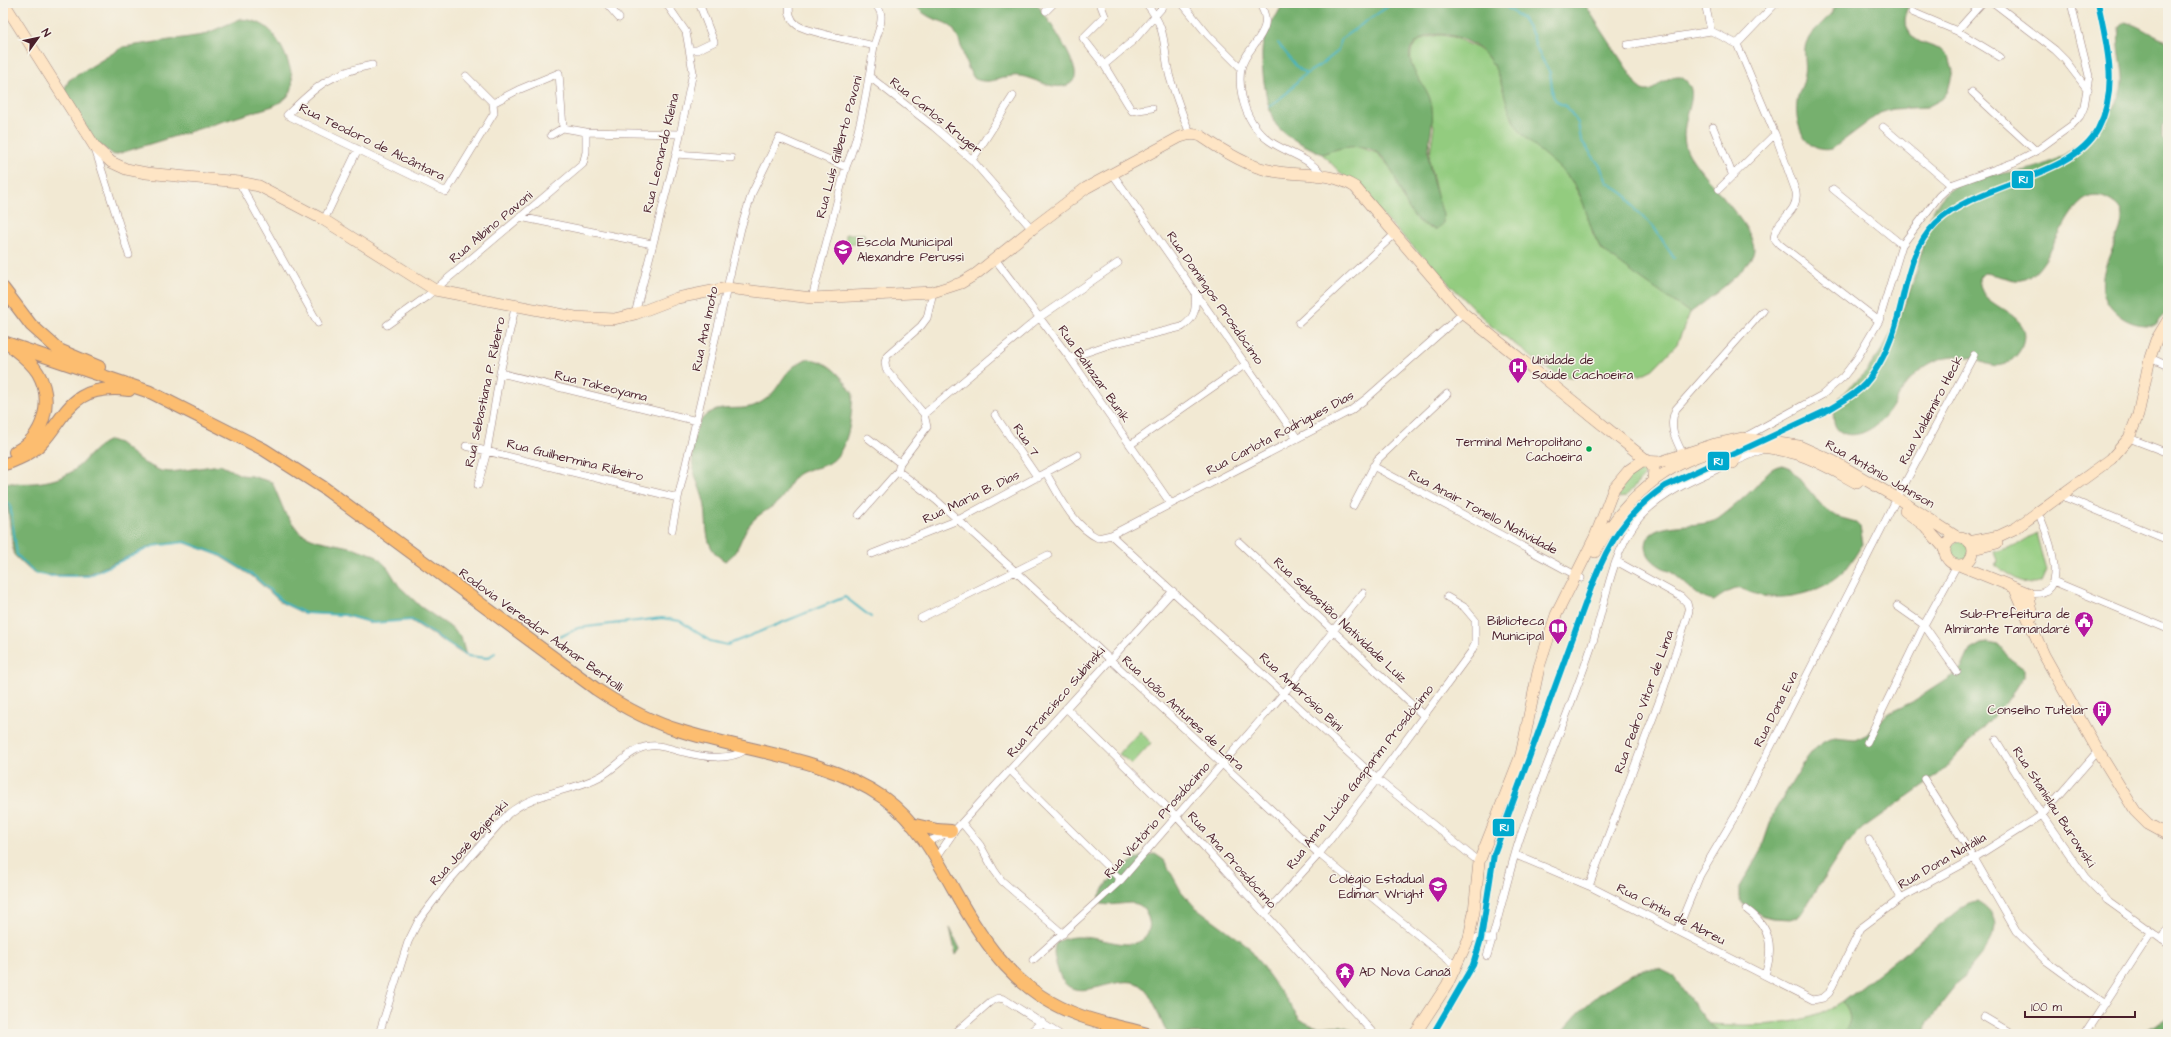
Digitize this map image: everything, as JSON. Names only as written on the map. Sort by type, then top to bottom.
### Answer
[{"type":"highway","points":[[3,288],[31,325],[59,350],[150,392]]},
{"type":"highway","points":[[3,456],[23,448],[42,424],[46,410],[45,388],[38,372],[26,359],[5,343]]},
{"type":"highway","name":"Rodovia Vereador Admar Bertolli","points":[[5,343],[150,392],[262,448],[324,488],[583,680],[618,704],[659,724],[811,764],[859,782],[886,799],[911,824],[936,858],[963,907],[989,947],[1022,984],[1052,1003],[1082,1016],[1147,1034]]},
{"type":"highway","points":[[3,464],[24,456],[38,446],[62,413],[77,399],[88,392],[104,388],[150,392]]},
{"type":"highway","points":[[911,824],[937,830],[954,830]]},
{"type":"main road","points":[[4,3],[95,147],[111,162],[126,169],[146,173],[239,182],[266,189],[324,220],[435,290],[516,304],[575,317],[614,319],[635,314],[677,298],[727,288],[812,298],[933,292],[961,283],[995,260],[1032,229],[1086,188],[1180,137],[1190,134],[1200,136],[1245,163],[1262,169],[1296,175],[1322,174],[1345,180],[1355,187],[1462,313],[1632,447],[1649,462],[1654,469],[1653,479]]},
{"type":"main road","points":[[1959,566],[1971,550],[2016,528],[2067,493],[2111,459],[2129,438],[2138,415],[2150,358],[2156,340],[2168,320]]},
{"type":"main road","points":[[1578,577],[1626,506],[1653,479],[1685,457],[1715,444],[1742,438],[1761,445]]},
{"type":"main road","points":[[1415,1034],[1447,985],[1457,967],[1469,938],[1474,912],[1479,862],[1520,755],[1539,667],[1552,629],[1562,618],[1612,494],[1623,475],[1637,463],[1660,462],[1717,451],[1761,445]]},
{"type":"main road","name":"Rua Antônio Johnson","points":[[1761,445],[1799,446],[1814,452],[1957,537]]},
{"type":"main road","points":[[1632,447],[1637,463]]},
{"type":"main road","points":[[1733,449],[1738,461]]},
{"type":"main road","points":[[1971,550],[2001,542],[2019,533],[2041,519],[2067,493]]},
{"type":"main road","points":[[1612,494],[1617,504],[1626,506]]},
{"type":"main road","name":"Rua Antônio Johnson","points":[[1896,501],[1925,526],[1945,549]]},
{"type":"main road","points":[[1985,574],[1971,550],[1957,537],[1949,541],[1945,549],[1946,558],[1959,566],[1985,574],[2028,593],[2036,634]]},
{"type":"main road","points":[[2016,588],[2044,655],[2098,751],[2135,811],[2148,824],[2168,835]]},
{"type":"street","points":[[606,3],[619,18]]},
{"type":"street","name":"Rua Leonardo Kleina","points":[[635,314],[676,154],[693,72],[686,32],[666,3]]},
{"type":"street","points":[[690,50],[697,50],[714,42],[699,3]]},
{"type":"street","points":[[790,3],[789,9],[791,17],[800,27],[874,46]]},
{"type":"street","name":"Rua Luís Gilberto Pavoni","points":[[812,298],[846,167],[853,150],[870,77],[874,46],[881,17],[879,8],[874,3]]},
{"type":"street","points":[[1046,11],[1054,3]]},
{"type":"street","points":[[1100,3],[1106,16],[1083,38],[1104,65],[1132,111],[1152,108]]},
{"type":"street","points":[[1146,3],[1156,14],[1162,29],[1170,78],[1190,134]]},
{"type":"street","points":[[1104,65],[1135,39],[1161,9],[1163,3]]},
{"type":"street","points":[[1182,3],[1208,35],[1241,68]]},
{"type":"street","points":[[1259,3],[1266,20],[1264,28],[1241,68],[1241,89],[1245,106],[1251,122],[1263,138],[1275,146],[1313,164],[1322,174]]},
{"type":"street","points":[[1706,3],[1711,31]]},
{"type":"street","points":[[1737,44],[1776,3]]},
{"type":"street","points":[[1958,31],[1982,3]]},
{"type":"street","points":[[1994,3],[2055,50],[2065,60],[2088,90]]},
{"type":"street","points":[[1742,438],[1767,423],[1822,395],[1843,377],[1856,360],[1879,321],[1902,245],[1939,196],[1951,185],[2015,162],[2036,152],[2072,125],[2080,116],[2088,90],[2088,67],[2071,3]]},
{"type":"street","points":[[1912,12],[1958,31],[2000,57]]},
{"type":"street","points":[[1627,45],[1711,31],[1737,44],[1775,134],[1796,192],[1797,201],[1794,208],[1775,230],[1774,238],[1779,244],[1879,321]]},
{"type":"street","name":"Rua Teodoro de Alcântara","points":[[372,65],[342,72],[309,93],[287,115],[446,192],[494,113],[493,103]]},
{"type":"street","points":[[466,76],[493,103],[518,90],[559,73],[562,128]]},
{"type":"street","name":"Rua Carlos Kruger","points":[[870,77],[934,127],[972,160],[1032,229]]},
{"type":"street","points":[[1972,92],[2036,152]]},
{"type":"street","points":[[972,160],[1013,96]]},
{"type":"street","points":[[1713,127],[1733,176]]},
{"type":"street","points":[[1883,127],[1951,185]]},
{"type":"street","points":[[551,135],[562,128],[586,132],[679,134]]},
{"type":"street","name":"Rua Albino Pavoni","points":[[387,325],[435,290],[583,164],[586,152],[586,132]]},
{"type":"street","points":[[1719,189],[1775,134]]},
{"type":"street","name":"Rua Ana Imoto","points":[[672,530],[678,498],[727,288],[752,193],[778,138],[846,167]]},
{"type":"street","points":[[95,147],[130,255]]},
{"type":"street","points":[[324,220],[358,149]]},
{"type":"street","points":[[676,154],[731,158]]},
{"type":"street","name":"Rua Domingos Prosdócimo","points":[[1112,173],[1297,438]]},
{"type":"street","points":[[239,182],[318,323]]},
{"type":"street","points":[[1833,189],[1902,245]]},
{"type":"street","points":[[520,217],[652,244]]},
{"type":"street","points":[[1299,323],[1396,234]]},
{"type":"street","name":"Rua Baltazar Bunik","points":[[995,260],[1070,358],[1171,504]]},
{"type":"street","points":[[924,414],[1040,317],[1118,263]]},
{"type":"street","points":[[1070,358],[1111,344],[1182,327],[1191,320],[1196,311],[1195,290]]},
{"type":"street","points":[[859,515],[899,467],[927,427],[924,414],[886,369],[885,362],[887,356],[924,322],[933,292]]},
{"type":"street","name":"Rua Sebastiana P. Ribeiro","points":[[478,485],[487,451],[500,373],[516,304]]},
{"type":"street","points":[[1685,457],[1672,428],[1671,418],[1676,409],[1763,311]]},
{"type":"street","name":"Rua Carlota Rodrigues Dias","points":[[1111,535],[1358,406],[1462,313]]},
{"type":"street","name":"Rua Valdemiro Heck","points":[[1896,501],[1974,355]]},
{"type":"street","points":[[2150,358],[2168,366]]},
{"type":"street","points":[[1130,445],[1246,364]]},
{"type":"street","name":"Rua Takeoyama","points":[[500,373],[697,421]]},
{"type":"street","points":[[1353,506],[1377,460],[1447,394]]},
{"type":"street","name":"Rua 7","points":[[995,415],[1038,478]]},
{"type":"street","points":[[1487,956],[1516,855],[1579,683],[1616,561],[1637,522],[1651,507],[1665,496],[1738,461],[1761,445],[1767,423]]},
{"type":"street","name":"Rua João Antunes de Lara","points":[[868,438],[1016,572],[1108,660],[1319,854],[1457,967]]},
{"type":"street","points":[[2129,438],[2168,453]]},
{"type":"street","name":"Rua Guilhermina Ribeiro","points":[[466,446],[678,498]]},
{"type":"street","name":"Rua Maria B. Dias","points":[[872,554],[958,520],[1078,455]]},
{"type":"street","name":"Rua Anair Tonello Natividade","points":[[1373,466],[1578,577]]},
{"type":"street","points":[[1046,473],[1079,524],[1090,535],[1098,538],[1111,535]]},
{"type":"street","points":[[2067,493],[2168,540]]},
{"type":"street","name":"Rua Dona Eva","points":[[1677,931],[1700,875],[1738,811],[1896,501]]},
{"type":"street","points":[[2028,593],[2044,591],[2053,581],[2055,572],[2049,537],[2041,519]]},
{"type":"street","name":"Rua Ambrósio Bini","points":[[1111,535],[1377,779],[1479,862]]},
{"type":"street","name":"Rua Sebastião Natividade Luiz","points":[[1239,542],[1334,629],[1424,716]]},
{"type":"street","points":[[921,618],[1048,555]]},
{"type":"street","name":"Rua Pedro Vitor de Lima","points":[[1589,886],[1662,694],[1689,611],[1687,603],[1681,597],[1616,561]]},
{"type":"street","points":[[1867,742],[1924,624],[1959,566]]},
{"type":"street","points":[[2053,581],[2168,628]]},
{"type":"street","name":"Rua Francisco Subinski","points":[[936,858],[954,830],[1011,771],[1108,660],[1173,591]]},
{"type":"street","name":"Rua Victório Prosdócimo","points":[[1033,960],[1121,880],[1176,816],[1222,766],[1284,693],[1363,593]]},
{"type":"street","name":"Rua Anna Lúcia Gasparim Prosdócimo","points":[[1265,914],[1319,854],[1377,779],[1471,652],[1475,644],[1475,620],[1464,607],[1447,597]]},
{"type":"street","points":[[1897,606],[1924,624],[1957,672]]},
{"type":"street","name":"Rua Ana Prosdócimo","points":[[1066,708],[1176,816],[1374,1034]]},
{"type":"street","name":"Rua Stanislau Burowski","points":[[1996,740],[2042,815],[2085,878],[2107,900],[2165,942]]},
{"type":"street","name":"Rua José Bajerski","points":[[378,1034],[408,942],[419,920],[448,882],[508,814],[520,804],[535,797],[590,782],[603,775],[641,748],[651,745],[697,755],[729,756],[742,753],[747,748]]},
{"type":"street","name":"Rua Dona Natália","points":[[1813,1000],[1823,998],[1829,992],[1861,928],[1901,898],[1974,858],[2042,815],[2098,751]]},
{"type":"street","points":[[1011,771],[1121,880]]},
{"type":"street","points":[[1924,779],[1974,858],[2016,931],[2045,960],[2104,1003]]},
{"type":"street","points":[[962,823],[980,844],[994,870],[1002,881],[1063,934]]},
{"type":"street","name":"Rua Francisco Subinski","points":[[926,843],[954,830]]},
{"type":"street","points":[[1869,840],[1901,898]]},
{"type":"street","name":"Rua Cíntia de Abreu","points":[[1516,855],[1589,886],[1813,1000]]},
{"type":"street","points":[[1746,909],[1758,918],[1767,932],[1770,953],[1765,976]]},
{"type":"street","points":[[2165,942],[2168,929]]},
{"type":"street","points":[[2085,1034],[2151,933]]},
{"type":"street","points":[[1469,938],[1492,939]]},
{"type":"street","points":[[954,1034],[990,1002],[998,998],[1004,999],[1059,1034]]},
{"type":"street","points":[[1984,1017],[2013,1034]]},
{"type":"street","points":[[1028,1034],[1042,1022]]},
{"type":"green space","points":[[911,3],[1036,3],[1067,51],[1075,71],[1075,77],[1069,84],[1059,87],[1020,76],[1008,77],[993,81],[981,81],[975,79],[965,61],[957,35],[951,26],[931,18]]},
{"type":"green space","points":[[1283,3],[1584,3],[1640,89],[1644,91],[1651,90],[1664,81],[1674,77],[1681,77],[1688,84],[1691,91],[1691,100],[1684,130],[1684,141],[1688,152],[1746,227],[1752,239],[1754,249],[1752,257],[1728,284],[1690,313],[1636,275],[1602,249],[1597,242],[1583,202],[1575,186],[1560,169],[1536,148],[1521,132],[1511,114],[1500,79],[1485,54],[1471,43],[1442,34],[1424,38],[1415,44],[1410,52],[1410,59],[1414,71],[1428,94],[1432,107],[1433,115],[1429,144],[1430,166],[1443,215],[1443,224],[1436,229],[1419,221],[1408,208],[1394,175],[1385,160],[1371,150],[1351,147],[1322,154],[1292,138],[1281,131],[1277,126],[1273,119],[1267,99],[1263,74],[1262,52],[1264,39]]},
{"type":"green space","points":[[1837,3],[1911,3],[1906,11],[1905,22],[1911,36],[1920,42],[1942,50],[1949,57],[1953,71],[1948,91],[1942,99],[1927,107],[1893,109],[1880,113],[1832,149],[1823,150],[1808,143],[1803,136],[1797,119],[1797,101],[1805,75],[1805,49],[1807,41],[1814,31],[1831,14]]},
{"type":"green space","points":[[240,19],[260,23],[266,27],[281,47],[290,67],[292,76],[291,91],[286,98],[273,106],[114,155],[94,141],[64,90],[69,80],[123,47],[203,35]]},
{"type":"green space","points":[[2125,22],[2168,41],[2168,118],[2162,126],[2162,139],[2168,145],[2168,311],[2154,325],[2138,324],[2129,321],[2115,312],[2105,298],[2102,282],[2105,267],[2121,225],[2121,213],[2115,204],[2099,196],[2085,199],[2074,210],[2045,260],[2034,273],[2022,280],[2009,279],[1984,273],[1979,278],[1981,289],[1985,296],[2014,317],[2024,329],[2025,336],[2023,345],[2013,359],[2008,363],[1996,366],[1964,356],[1947,357],[1930,363],[1910,380],[1890,410],[1879,423],[1862,433],[1854,435],[1848,435],[1840,431],[1836,428],[1834,422],[1833,414],[1835,406],[1844,393],[1867,370],[1893,330],[1904,306],[1916,273],[1927,227],[1936,206],[1943,196],[1960,184],[1977,178],[2020,171],[2045,164],[2057,159],[2079,145],[2089,136],[2107,117],[2116,104],[2121,93],[2123,73],[2119,41],[2119,27]]},
{"type":"green space","points":[[1441,35],[1454,37],[1475,47],[1485,54],[1496,68],[1502,82],[1513,121],[1561,167],[1575,187],[1587,209],[1593,234],[1602,250],[1690,313],[1677,344],[1653,369],[1641,375],[1605,373],[1573,377],[1562,376],[1546,368],[1490,325],[1322,154],[1337,148],[1355,146],[1377,153],[1392,169],[1403,198],[1429,228],[1436,229],[1443,224],[1429,160],[1434,126],[1411,63],[1414,45],[1428,37]]},
{"type":"green space","points":[[846,234],[864,234],[864,244],[846,244]]},
{"type":"green space","points":[[806,359],[828,365],[839,375],[853,394],[850,425],[846,440],[838,455],[828,464],[804,471],[794,478],[781,499],[753,520],[734,554],[725,561],[718,556],[710,544],[704,502],[695,476],[692,452],[694,436],[697,428],[700,421],[711,412],[723,409],[747,408],[765,400],[775,391],[788,372]]},
{"type":"green space","points":[[110,440],[119,443],[144,463],[161,471],[171,472],[220,465],[241,475],[251,476],[272,482],[285,513],[300,533],[316,540],[354,548],[375,555],[388,568],[399,586],[421,607],[449,626],[461,637],[466,656],[410,620],[371,623],[343,615],[303,613],[282,603],[252,576],[218,555],[183,542],[151,546],[86,575],[48,575],[33,573],[14,555],[7,503],[3,498],[3,482],[40,482],[49,481],[67,475],[79,466],[99,446]]},
{"type":"green space","points":[[1783,465],[1789,467],[1824,508],[1838,517],[1856,522],[1860,526],[1863,544],[1846,569],[1830,582],[1801,594],[1780,597],[1770,597],[1737,589],[1731,590],[1714,601],[1708,600],[1696,593],[1675,575],[1657,564],[1648,555],[1646,546],[1648,537],[1655,532],[1664,528],[1700,524],[1718,519],[1755,487],[1770,470]]},
{"type":"green space","points":[[1641,466],[1645,469],[1645,475],[1625,497],[1619,498],[1617,492],[1637,467]]},
{"type":"green space","points":[[2036,533],[2046,571],[2041,582],[2029,584],[2023,582],[2010,576],[1994,565],[1997,562],[1994,552],[2015,546]]},
{"type":"green space","points":[[1959,542],[1966,545],[1969,552],[1966,559],[1959,562],[1952,559],[1949,552],[1952,545]]},
{"type":"green space","points":[[1988,643],[1999,645],[2009,658],[2024,669],[2024,677],[2004,705],[1939,774],[1863,828],[1846,844],[1801,914],[1791,919],[1773,918],[1761,915],[1743,904],[1739,898],[1739,889],[1761,850],[1774,812],[1807,758],[1815,748],[1825,741],[1834,738],[1855,740],[1868,734],[1887,714],[1912,702],[1955,674],[1962,667],[1970,650],[1981,644]]},
{"type":"green space","points":[[1140,731],[1151,743],[1132,764],[1119,754]]},
{"type":"green space","points":[[1155,854],[1164,860],[1181,891],[1194,906],[1247,945],[1300,1019],[1308,1024],[1316,1026],[1342,1026],[1357,1034],[1168,1034],[1153,1000],[1139,984],[1129,982],[1117,983],[1082,990],[1072,988],[1064,982],[1055,960],[1054,950],[1056,943],[1067,938],[1078,937],[1125,944],[1134,943],[1142,940],[1148,932],[1149,921],[1146,912],[1142,907],[1137,904],[1130,903],[1109,905],[1102,904],[1099,897],[1103,889],[1122,868],[1138,858]]},
{"type":"green space","points":[[1977,902],[1988,910],[1995,922],[1994,932],[1990,942],[1928,1022],[1923,1034],[1843,1034],[1848,1026],[1850,1018],[1848,1010],[1843,1002],[1961,908]]},
{"type":"green space","points":[[950,928],[960,949],[956,955]]},
{"type":"green space","points":[[1644,969],[1660,969],[1672,975],[1709,1024],[1722,1034],[1560,1034],[1587,1004],[1619,981]]},
{"type":"green space","points":[[1843,1002],[1848,1010],[1850,1018],[1848,1026],[1843,1034],[1722,1034],[1709,1024],[1778,1024],[1812,1017]]},
{"type":"green space","points":[[2168,1018],[2168,1034],[2139,1034]]},
{"type":"waterway","points":[[1269,107],[1288,92],[1301,77],[1322,64],[1337,52],[1342,38],[1393,3]]},
{"type":"waterway","points":[[1500,3],[1522,18],[1533,35],[1536,48],[1550,73],[1553,96],[1557,102],[1567,107],[1578,123],[1581,140],[1600,166],[1607,182],[1626,195],[1635,210],[1653,226],[1674,258]]},
{"type":"waterway","points":[[1278,43],[1296,66],[1306,74]]},
{"type":"waterway","points":[[3,501],[10,504],[17,555],[35,573],[50,576],[88,576],[153,546],[185,542],[220,555],[254,576],[284,603],[305,613],[345,615],[373,623],[412,620],[468,656],[487,658],[495,653]]},
{"type":"waterway","points":[[560,637],[578,628],[662,618],[680,621],[710,641],[727,645],[845,597],[871,617]]},
{"type":"transit line","name":"R1","points":[[1433,1034],[1473,965],[1481,939],[1494,854],[1592,585],[1612,542],[1629,518],[1651,496],[1665,486],[1828,410],[1857,392],[1875,370],[1884,354],[1895,328],[1914,256],[1927,233],[1936,223],[1954,209],[1999,188],[2046,170],[2067,159],[2085,146],[2098,129],[2104,114],[2110,83],[2105,35],[2098,3]]},
{"type":"place","name":"Escola Municipal Alexandre Perussi","points":[[843,266]]},
{"type":"place","name":"Unidade de Saúde Cachoeira","points":[[1518,384]]},
{"type":"place","name":"Terminal Metropolitano Cachoeira","points":[[1589,449]]},
{"type":"place","name":"Sub-Prefeitura de Almirante Tamandaré","points":[[2084,638]]},
{"type":"place","name":"Biblioteca Municipal","points":[[1558,645]]},
{"type":"place","name":"Conselho Tutelar","points":[[2102,727]]},
{"type":"place","name":"Colégio Estadual Edimar Wright","points":[[1438,903]]},
{"type":"place","name":"AD Nova Canaã","points":[[1345,989]]}]
